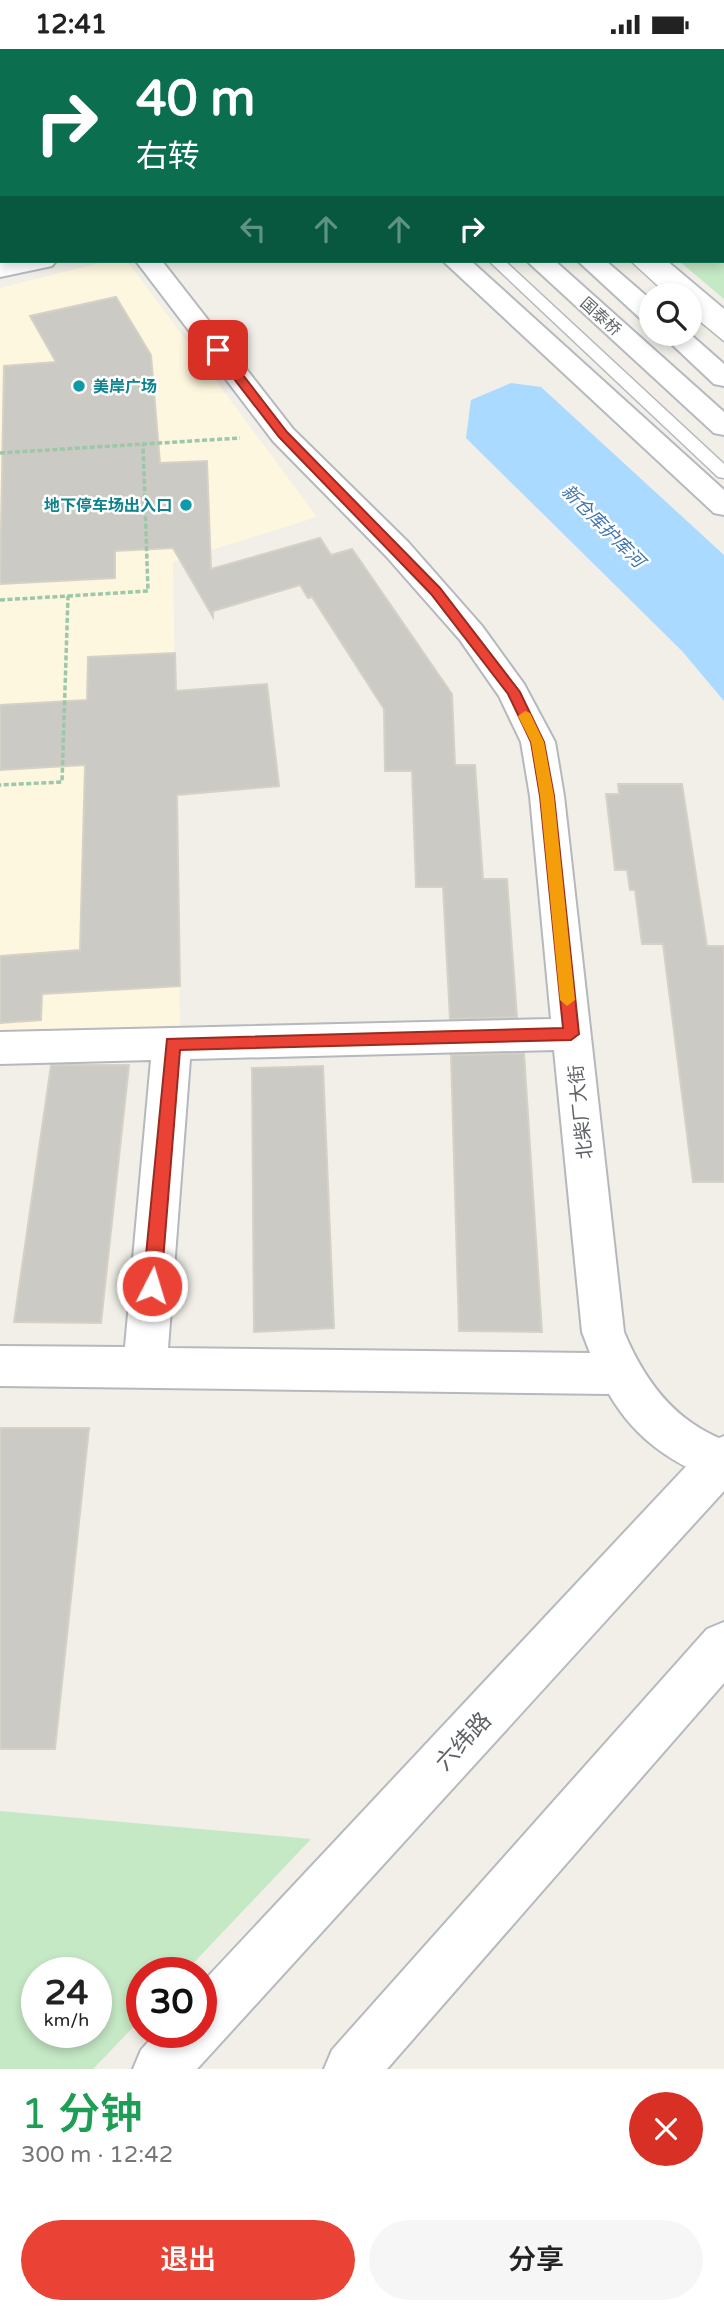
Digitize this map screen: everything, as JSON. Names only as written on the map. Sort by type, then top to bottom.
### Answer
[{"type":"street","points":[[0,269],[32,263]]},
{"type":"street","name":"北柴厂大街","points":[[151,263],[283,435],[397,549],[471,633],[513,692],[538,742],[547,796],[603,1332],[619,1374],[641,1407],[668,1434],[723,1460]]},
{"type":"street","points":[[458,263],[724,506]]},
{"type":"street","name":"国泰桥","points":[[542,263],[724,427]]},
{"type":"street","name":"国泰桥","points":[[593,263],[639,303]]},
{"type":"street","points":[[654,263],[724,323]]},
{"type":"street","points":[[688,346],[724,378]]},
{"type":"street","points":[[0,1048],[571,1034]]},
{"type":"street","points":[[145,1367],[172,1044]]},
{"type":"street","points":[[0,1366],[619,1374]]},
{"type":"street","name":"六纬路","points":[[217,2007],[723,1460]]},
{"type":"street","points":[[351,2069],[724,1646]]},
{"type":"street","points":[[160,2069],[179,2048]]},
{"type":"lane","points":[[498,263],[724,473]]},
{"type":"lane","points":[[640,263],[663,283]]},
{"type":"lane","points":[[702,317],[724,336]]},
{"type":"path","points":[[0,453],[283,435]]},
{"type":"path","points":[[0,600],[148,591],[143,444]]},
{"type":"path","points":[[0,785],[62,782],[68,596]]},
{"type":"shaded area","points":[[100,263],[128,263],[317,517],[173,562],[180,1030],[0,1041],[0,288]]},
{"type":"green space","points":[[681,263],[724,263],[724,299]]},
{"type":"green space","points":[[0,1811],[311,1839],[199,1957],[126,1957],[126,2035],[93,2069],[0,2069]]},
{"type":"water","name":"新仓库护库河","points":[[511,383],[541,387],[724,555],[724,701],[682,651],[466,438],[471,400]]},
{"type":"building","points":[[116,297],[151,355],[160,463],[207,461],[211,569],[320,538],[331,555],[352,549],[452,694],[455,765],[475,765],[483,879],[507,879],[517,1017],[450,1019],[443,887],[416,887],[412,771],[385,771],[384,709],[312,597],[308,598],[300,585],[213,611],[213,617],[173,548],[115,551],[115,578],[0,584],[4,366],[56,362],[30,316]]},
{"type":"building","points":[[175,653],[176,691],[267,684],[279,786],[177,795],[180,986],[42,994],[41,1020],[0,1023],[0,956],[80,950],[85,765],[0,770],[0,705],[87,700],[88,657]]},
{"type":"building","points":[[618,784],[682,784],[707,946],[724,946],[724,1182],[693,1182],[663,944],[642,944],[635,890],[630,890],[627,870],[615,870],[606,794],[619,794]]},
{"type":"building","points":[[524,1053],[542,1332],[459,1331],[451,1055]]},
{"type":"building","points":[[51,1065],[129,1065],[101,1323],[14,1322]]},
{"type":"building","points":[[323,1066],[334,1328],[254,1332],[252,1068]]},
{"type":"building","points":[[0,1428],[89,1428],[55,1749],[0,1749]]},
{"type":"slow traffic","points":[[525,716],[538,742],[547,796],[567,1000]]},
{"type":"place","name":"美岸广场","points":[[79,386]]},
{"type":"place","name":"地下停车场出入口","points":[[186,505]]},
{"type":"route","points":[[152,1286],[172,1044],[571,1034],[547,796],[538,742],[513,692],[471,633],[436,591],[283,435],[218,350]]}]
